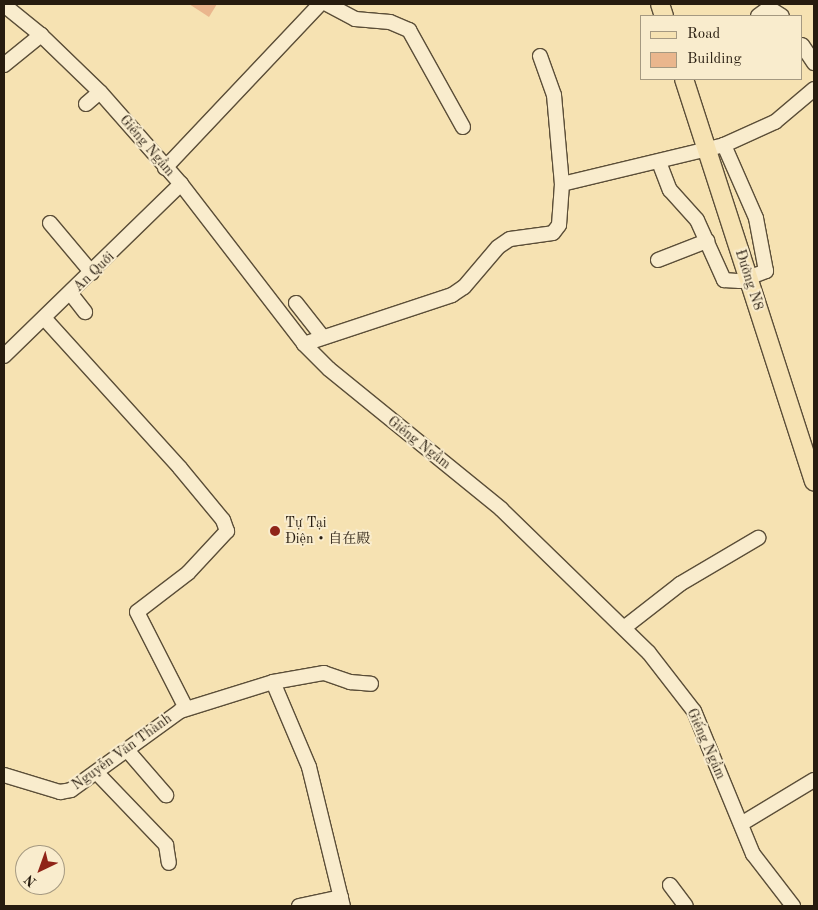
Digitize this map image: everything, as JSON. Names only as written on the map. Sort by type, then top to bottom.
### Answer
[{"type":"main road","name":"Đường N8","points":[[684,80],[715,147],[748,278],[814,482]]},
{"type":"street","points":[[165,168],[320,4]]},
{"type":"street","points":[[327,4],[355,19],[390,22],[409,30],[463,127]]},
{"type":"street","name":"Giếng Ngầm","points":[[4,5],[42,35],[100,92],[181,184],[304,344],[382,414],[501,509],[625,627],[694,711],[753,854],[789,905]]},
{"type":"street","points":[[759,15],[769,8],[780,15]]},
{"type":"street","points":[[4,65],[42,35]]},
{"type":"street","points":[[803,46],[814,63]]},
{"type":"street","points":[[304,344],[322,336],[452,295],[510,239],[553,233],[560,225],[562,184],[554,95],[540,56]]},
{"type":"street","points":[[562,184],[639,163],[659,162],[715,147],[775,122],[814,90]]},
{"type":"street","points":[[86,104],[100,92]]},
{"type":"street","points":[[659,162],[670,190],[692,211],[724,280],[728,283],[748,278],[766,271],[756,218],[715,147]]},
{"type":"street","name":"An Quới","points":[[4,356],[45,319],[181,184]]},
{"type":"street","points":[[50,223],[92,272]]},
{"type":"street","points":[[658,260],[707,241]]},
{"type":"street","points":[[70,294],[85,312]]},
{"type":"street","points":[[296,303],[322,336]]},
{"type":"street","points":[[45,319],[118,397],[225,525],[227,531],[218,543],[188,573],[137,612],[186,708]]},
{"type":"street","points":[[625,627],[680,584],[758,538]]},
{"type":"street","name":"Nguyễn Văn Thành","points":[[4,775],[60,792],[71,790],[186,708],[273,682],[324,673],[350,682],[371,684]]},
{"type":"street","points":[[273,682],[309,767],[342,902],[298,906]]},
{"type":"street","points":[[127,750],[166,795]]},
{"type":"street","points":[[97,773],[166,845],[169,863]]},
{"type":"street","points":[[741,824],[814,780]]},
{"type":"street","points":[[670,885],[686,906]]},
{"type":"building","points":[[189,4],[217,4],[209,17]]},
{"type":"place","name":"Tự Tại Điện • 自在殿","points":[[275,531]]}]
